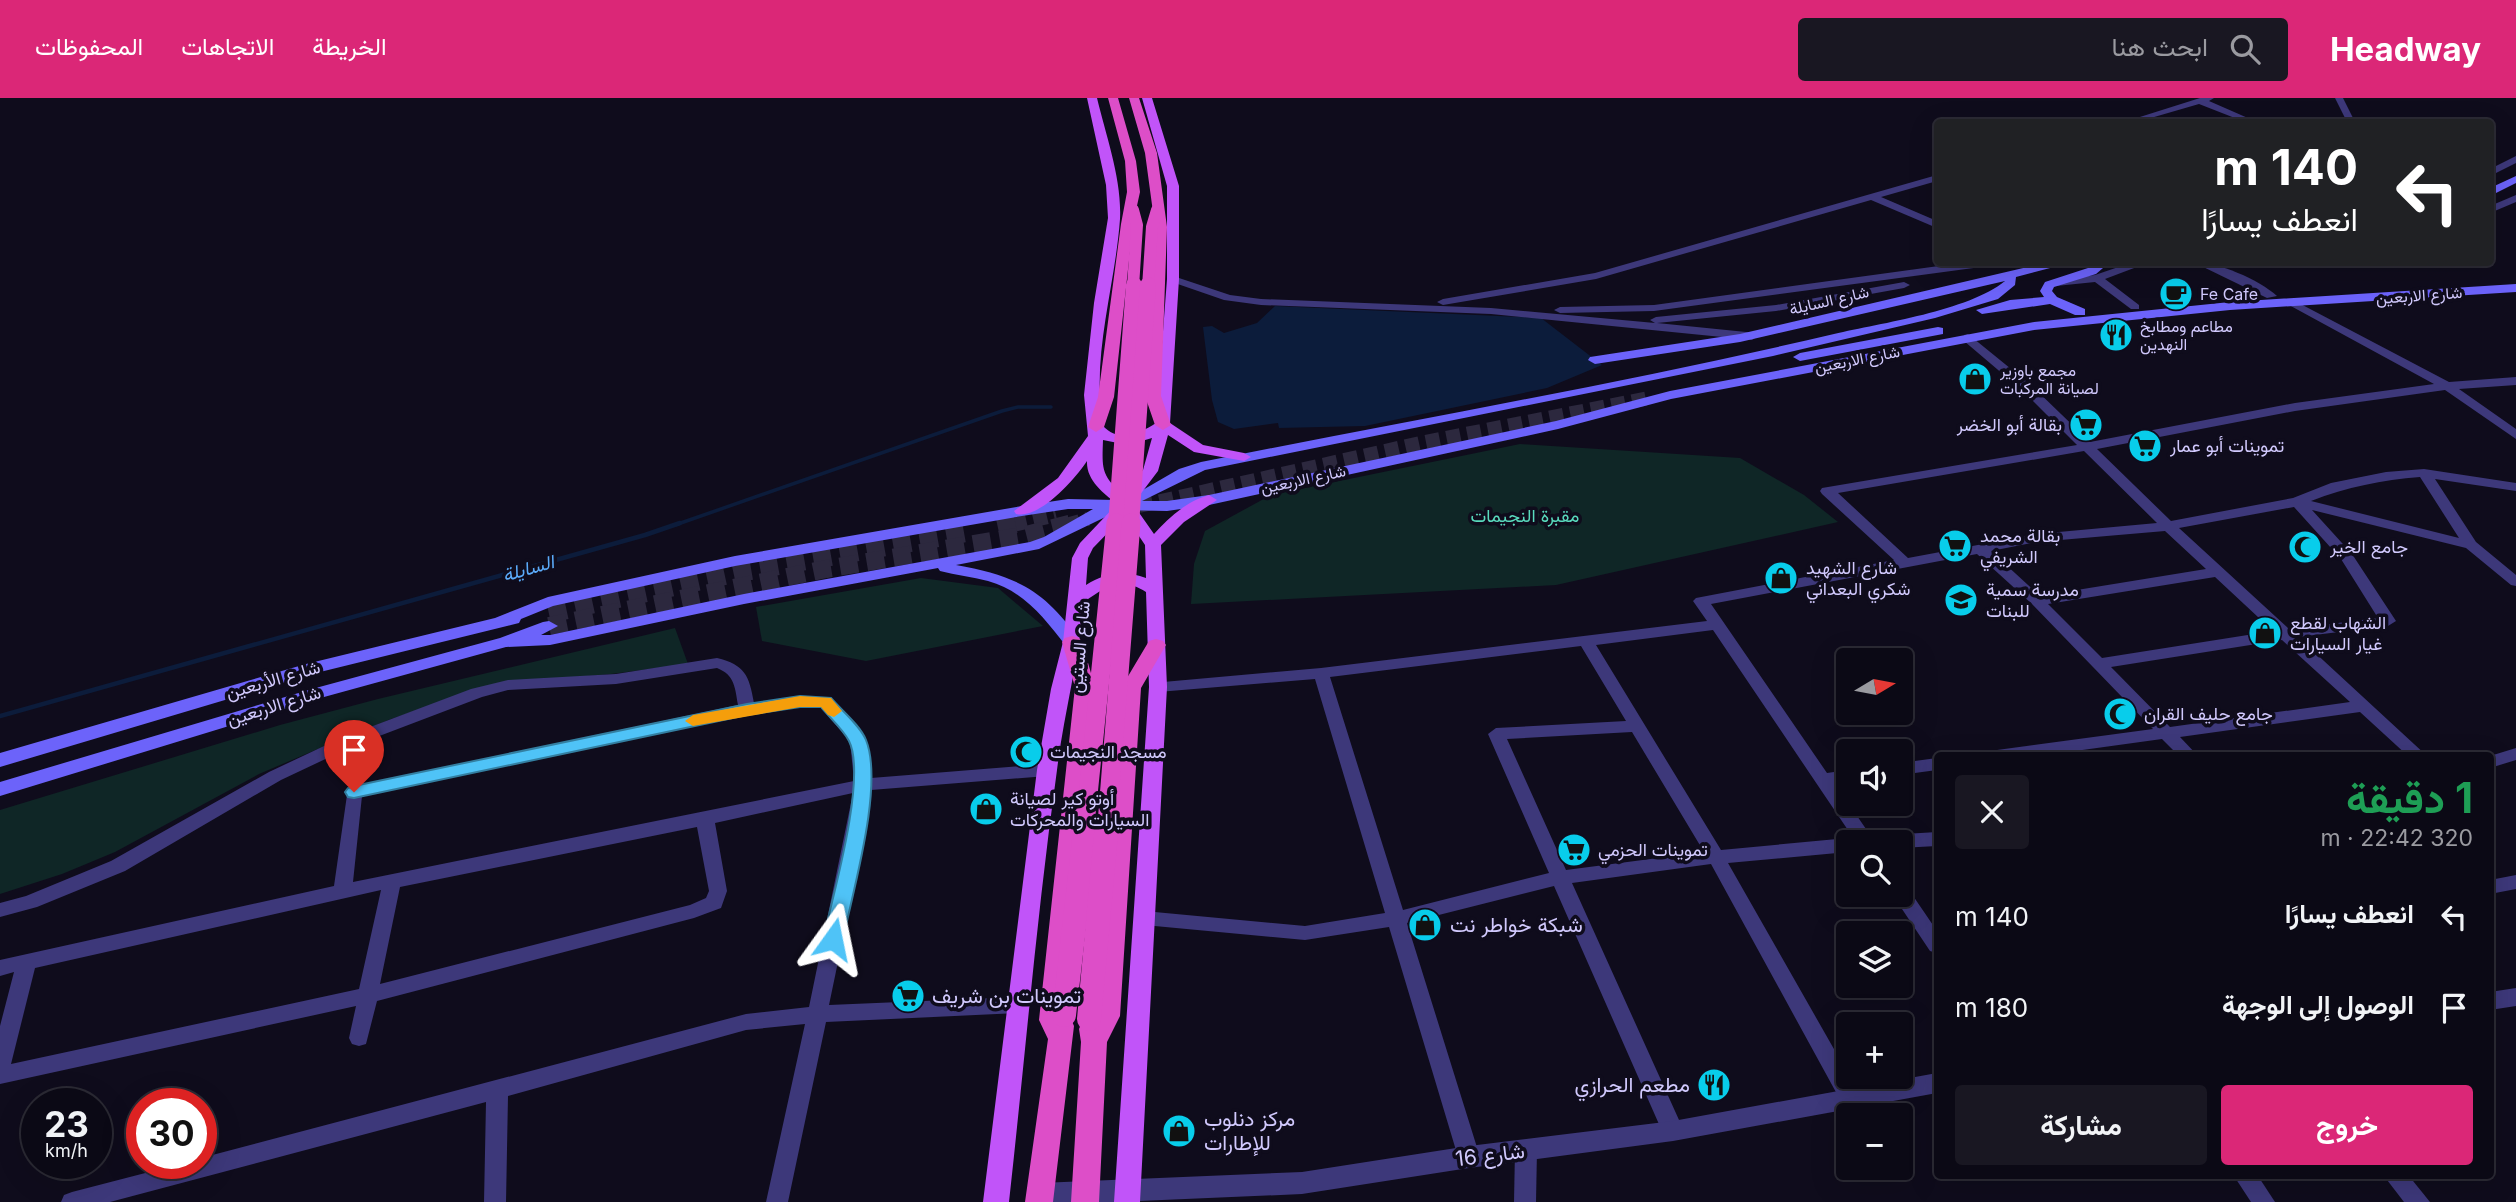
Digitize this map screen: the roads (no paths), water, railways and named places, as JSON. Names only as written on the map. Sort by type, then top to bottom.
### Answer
[{"type":"highway","name":"شارع الستين","points":[[1039,1198],[1062,1026],[1101,687],[1130,365],[1137,225],[1133,209],[1135,181],[1113,98]]},
{"type":"highway","points":[[1134,98],[1151,153],[1161,227],[1153,396],[1163,425]]},
{"type":"highway","points":[[1096,427],[1105,397],[1127,224],[1133,209]]},
{"type":"highway","points":[[1086,1197],[1091,1030],[1120,687],[1151,240],[1157,210]]},
{"type":"highway","points":[[1062,1026],[1051,1020],[1085,687],[1072,642]]},
{"type":"highway","points":[[1091,1030],[1108,1016],[1131,688],[1156,645]]},
{"type":"main road","points":[[1092,98],[1112,185],[1114,218],[1100,303],[1091,395],[1096,427],[1093,463],[1096,475],[1104,486],[1125,503],[1153,545],[1158,687],[1127,1196]]},
{"type":"main road","points":[[1096,427],[1109,438],[1122,440],[1148,436],[1163,425],[1174,279],[1173,186],[1147,98]]},
{"type":"main road","points":[[2494,191],[2516,179]]},
{"type":"main road","name":"شارع السايلة","points":[[1595,360],[1752,336],[2052,266]]},
{"type":"main road","points":[[2052,300],[2046,291],[2049,285],[2092,271],[2099,266]]},
{"type":"main road","points":[[506,642],[550,640],[744,599],[1033,546],[1184,472],[1244,457],[1754,355],[1930,315],[1994,296],[2008,287],[2010,277]]},
{"type":"main road","name":"شارع الاربعين","points":[[502,620],[548,602],[722,564],[1022,511],[1068,505],[1125,503],[1167,506],[1209,500],[1558,425],[1670,395],[2034,326],[2271,296],[2515,286]]},
{"type":"main road","name":"شارع الاربعين","points":[[1754,355],[1658,385],[1955,328],[2081,312],[2226,303],[2293,303],[2515,286]]},
{"type":"main road","points":[[1930,315],[1958,317],[2010,304],[2052,300],[2081,312]]},
{"type":"main road","points":[[1930,315],[1968,338]]},
{"type":"main road","points":[[1163,425],[1199,449],[1244,457]]},
{"type":"main road","name":"شارع الستين","points":[[996,1202],[1047,770],[1060,689],[1072,642],[1080,558],[1086,546],[1112,521],[1153,463],[1163,425]]},
{"type":"main road","points":[[1022,511],[1050,494],[1070,475],[1084,456],[1096,427]]},
{"type":"main road","points":[[1184,472],[1181,485],[1185,492],[1193,497],[1209,500]]},
{"type":"main road","points":[[1153,545],[1183,513],[1209,500]]},
{"type":"main road","points":[[1022,511],[1043,514],[1055,523],[1055,534],[1050,540]]},
{"type":"main road","points":[[935,566],[1008,580],[1028,591],[1045,607],[1072,642]]},
{"type":"main road","points":[[1078,599],[1099,582],[1121,577],[1141,580],[1153,589]]},
{"type":"main road","name":"شارع الأربعين","points":[[0,760],[312,668],[502,620],[549,620]]},
{"type":"main road","name":"شارع الاربعين","points":[[0,789],[304,697],[506,642],[549,620]]},
{"type":"street","points":[[2339,98],[2350,119]]},
{"type":"street","points":[[2141,119],[2205,99],[2246,119]]},
{"type":"street","points":[[2494,171],[2516,159]]},
{"type":"street","points":[[1410,307],[1596,276],[1934,179]]},
{"type":"street","points":[[1872,197],[1934,224]]},
{"type":"street","points":[[2494,208],[2516,198]]},
{"type":"street","points":[[1516,314],[1654,307],[1966,266]]},
{"type":"street","points":[[1608,324],[1786,306],[1940,279],[1994,266]]},
{"type":"street","points":[[2056,283],[2097,278],[2133,266]]},
{"type":"street","points":[[2207,266],[2271,296]]},
{"type":"street","points":[[2097,278],[2135,307]]},
{"type":"street","points":[[1174,279],[1228,298],[1261,302],[1516,314],[1752,336]]},
{"type":"street","points":[[2293,303],[2447,386],[2516,435]]},
{"type":"street","points":[[1968,338],[2028,389],[2168,526],[2414,752]]},
{"type":"street","points":[[1906,564],[1826,491],[2087,447],[2295,407],[2447,386],[2516,380]]},
{"type":"street","points":[[2424,473],[2471,545],[2516,582]]},
{"type":"street","points":[[1858,830],[1701,601],[2037,538],[2168,526],[2297,502],[2336,486],[2386,476],[2424,473],[2516,487]]},
{"type":"street","points":[[2297,502],[2471,545]]},
{"type":"street","points":[[2099,664],[2388,621],[2347,557],[2297,502]]},
{"type":"street","points":[[1981,550],[2037,601],[2185,752]]},
{"type":"street","points":[[2037,601],[2218,572]]},
{"type":"street","points":[[1158,687],[1321,673],[1717,625]]},
{"type":"street","points":[[1586,641],[1716,857],[1851,1100]]},
{"type":"street","points":[[0,910],[118,866],[275,776],[346,742],[477,693],[518,684],[617,679],[718,663],[732,666],[740,676],[747,709]]},
{"type":"street","points":[[1321,673],[1469,1157]]},
{"type":"street","points":[[343,891],[354,792],[747,709],[800,701],[825,702],[858,740],[863,785],[860,813],[777,1202]]},
{"type":"street","points":[[2065,752],[2099,750],[2168,733],[2363,706]]},
{"type":"street","points":[[1636,726],[1496,734],[1673,1131]]},
{"type":"street","points":[[2494,761],[2516,754]]},
{"type":"street","points":[[1913,767],[1934,764]]},
{"type":"street","points":[[0,968],[343,891],[705,820],[863,785],[1047,770]]},
{"type":"street","points":[[1824,779],[1836,778]]},
{"type":"street","points":[[0,1075],[369,995],[694,911],[714,903],[718,891],[705,820]]},
{"type":"street","points":[[1913,840],[1934,839]]},
{"type":"street","points":[[1144,918],[1305,933],[1396,919],[1561,877],[1716,857],[1836,846]]},
{"type":"street","points":[[359,1038],[392,881]]},
{"type":"street","points":[[2494,886],[2516,882]]},
{"type":"street","points":[[1910,907],[1934,942]]},
{"type":"street","points":[[0,1065],[27,962]]},
{"type":"street","points":[[2494,1000],[2516,997]]},
{"type":"street","points":[[72,1202],[498,1090],[746,1021],[817,1014],[1020,1005]]},
{"type":"street","name":"شارع 16","points":[[1039,1198],[1127,1196],[1301,1183],[1469,1157],[1673,1131],[1934,1084]]},
{"type":"street","points":[[495,1202],[498,1090]]},
{"type":"street","points":[[1525,1202],[1526,1150]]},
{"type":"street","points":[[2247,1179],[2264,1202]]},
{"type":"street","points":[[2398,1179],[2418,1202]]},
{"type":"water","points":[[1275,306],[1541,318],[1602,365],[1547,388],[1365,426],[1279,428],[1278,423],[1234,429],[1218,422],[1212,400],[1203,327],[1212,326],[1224,333],[1257,323]]},
{"type":"waterway","name":"السايلة","points":[[675,525],[1002,411],[1018,407],[1051,407]]},
{"type":"waterway","name":"السايلة","points":[[0,716],[680,523]]},
{"type":"tunnel","points":[[1139,506],[1425,442],[1649,398]]},
{"type":"tunnel","points":[[1013,525],[1056,515]]},
{"type":"tunnel","points":[[1066,525],[1088,519]]},
{"type":"tunnel","points":[[998,528],[1021,523]]},
{"type":"tunnel","points":[[549,626],[826,569],[1022,536],[1073,523]]},
{"type":"tunnel","points":[[549,614],[739,573],[967,533]]},
{"type":"place","name":"Fe Cafe","points":[[2176,294]]},
{"type":"place","name":"مطاعم ومطابخ النهدين","points":[[2116,335]]},
{"type":"place","name":"مجمع باوزير لصيانة المركبات","points":[[1975,379]]},
{"type":"place","name":"بقالة أبو الخضر","points":[[2086,425]]},
{"type":"place","name":"تموينات أبو عمار","points":[[2145,446]]},
{"type":"place","name":"بقالة محمد الشريفي","points":[[1955,546]]},
{"type":"place","name":"جامع الخير","points":[[2305,547]]},
{"type":"place","name":"شارع الشهيد شكري البعداني","points":[[1781,578]]},
{"type":"place","name":"مدرسة سمية للبنات","points":[[1961,600]]},
{"type":"place","name":"الشهاب لقطع غيار السيارات","points":[[2265,633]]},
{"type":"place","name":"جامع حليف القران","points":[[2120,714]]},
{"type":"place","name":"مسجد النجيمات","points":[[1026,752]]},
{"type":"place","name":"أوتو كير لصيانة السيارات والمحركات","points":[[986,809]]},
{"type":"place","name":"تموينات الحزمي","points":[[1574,850]]},
{"type":"place","name":"شبكة خواطر نت","points":[[1425,925]]},
{"type":"place","name":"تموينات بن شريف","points":[[908,996]]},
{"type":"place","name":"مطعم الحرازي","points":[[1714,1085]]},
{"type":"place","name":"مركز دنلوب للإطارات","points":[[1179,1131]]},
{"type":"park label","name":"مقبرة النجيمات","points":[[1525,516]]}]
